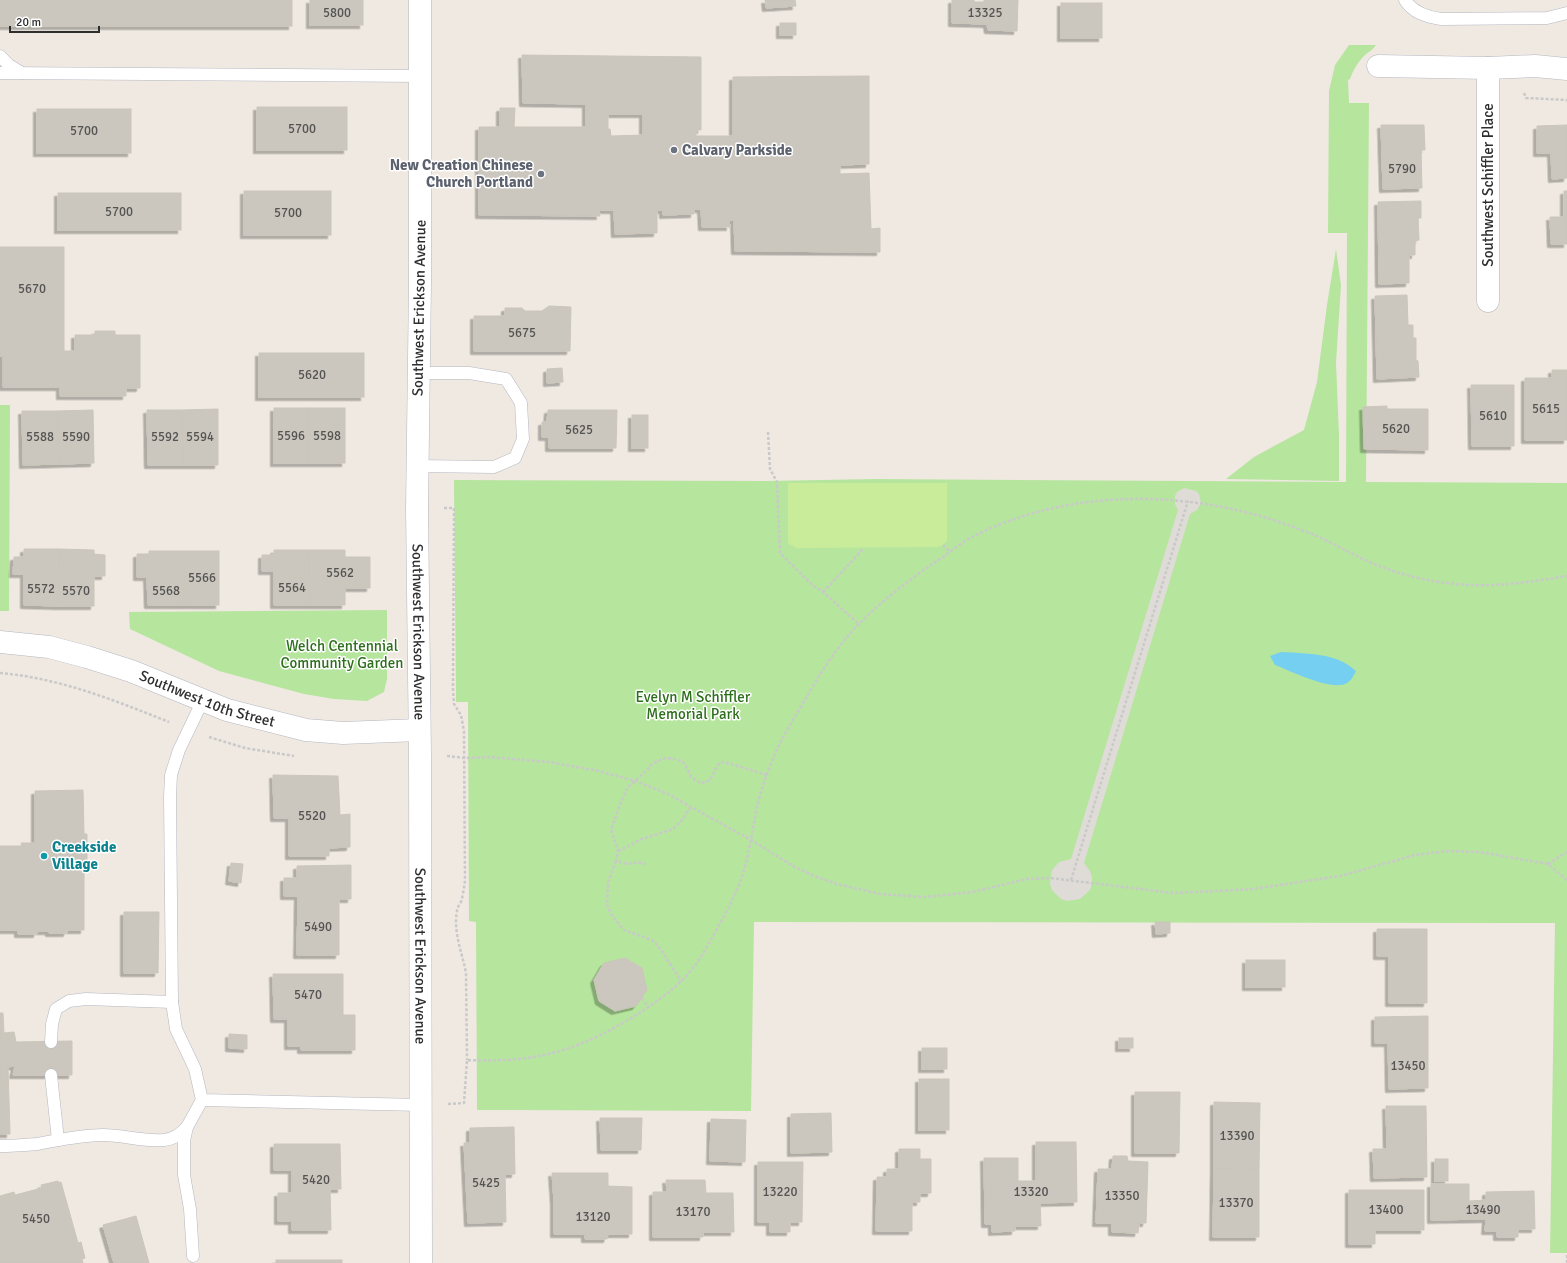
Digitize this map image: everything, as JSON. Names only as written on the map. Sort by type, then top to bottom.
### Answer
[{"type":"street","name":"Southwest Erickson Avenue","points":[[420,0],[419,373],[417,508],[421,1263]]},
{"type":"street","points":[[1378,66],[1488,68],[1534,66],[1567,69]]},
{"type":"street","name":"Southwest Schiffler Place","points":[[1488,68],[1488,301]]},
{"type":"street","name":"Southwest 10th Street","points":[[0,642],[49,647],[87,657],[131,671],[227,710],[306,730],[343,733],[419,730]]},
{"type":"lane","points":[[1405,0],[1407,4],[1418,12],[1428,17],[1442,19],[1547,18],[1567,13]]},
{"type":"lane","points":[[0,56],[9,66],[22,73]]},
{"type":"lane","points":[[0,73],[420,76]]},
{"type":"lane","points":[[417,466],[494,467],[515,458],[523,439],[521,403],[506,379],[469,373],[419,373]]},
{"type":"lane","points":[[193,1256],[190,1209],[184,1175],[184,1141],[188,1127],[202,1100],[195,1069],[176,1028],[172,1002],[170,797],[172,775],[180,750],[203,700]]},
{"type":"lane","points":[[51,1042],[52,1024],[56,1009],[69,1001],[86,999],[172,1002]]},
{"type":"lane","points":[[51,1075],[58,1140]]},
{"type":"lane","points":[[202,1100],[421,1105]]},
{"type":"lane","points":[[0,1146],[34,1144],[81,1136],[104,1135],[123,1136],[142,1140],[166,1140],[179,1136],[188,1127]]},
{"type":"path","points":[[768,432],[770,469],[777,482],[780,553],[812,585],[823,592],[859,624]]},
{"type":"path","points":[[466,1060],[492,1061],[527,1059],[553,1054],[581,1045],[616,1027],[660,1000],[681,981],[695,965],[721,922],[737,889],[747,862],[757,805],[767,775],[786,731],[828,662],[859,624],[922,572],[967,540],[1008,522],[1080,503],[1126,498],[1188,501],[1264,516],[1305,531],[1383,568],[1427,580],[1473,586],[1495,586],[1567,576]]},
{"type":"path","points":[[1071,880],[1188,501]]},
{"type":"path","points":[[417,508],[454,508],[453,690],[454,704],[461,715],[464,731],[465,758],[465,880],[461,902],[457,910],[456,925],[458,943],[464,960],[466,973],[466,1060],[464,1103],[421,1105]]},
{"type":"path","points":[[943,545],[950,552]]},
{"type":"path","points":[[823,592],[864,548]]},
{"type":"path","points":[[465,758],[489,757],[549,762],[599,770],[635,781],[666,793],[691,806],[752,840],[793,866],[814,876],[836,884],[880,894],[924,897],[973,892],[1027,879],[1050,878],[1173,893],[1253,889],[1295,884],[1340,876],[1416,855],[1448,851],[1480,852],[1548,864],[1567,880]]},
{"type":"path","points":[[681,981],[660,947],[652,940],[624,930],[612,916],[607,905],[608,882],[618,851],[611,830],[624,792],[652,764],[667,758],[684,763],[691,777],[700,783],[705,783],[710,780],[721,762],[726,762],[767,775]]},
{"type":"path","points":[[618,851],[639,840],[673,829],[681,821],[691,806]]},
{"type":"path","points":[[1548,864],[1567,852]]},
{"type":"path","points":[[616,861],[629,864],[637,862],[646,864]]},
{"type":"path","points":[[642,998],[648,1007]]},
{"type":"path","points":[[1567,1254],[1567,1263]]},
{"type":"green space","name":"Evelyn M Schiffler Memorial Park","points":[[1349,45],[1376,45],[1359,61],[1350,79],[1348,80],[1349,103],[1369,103],[1366,482],[1567,483],[1567,1253],[1550,1253],[1555,923],[754,922],[751,1111],[477,1110],[476,922],[469,921],[468,702],[456,702],[454,480],[767,481],[875,479],[1346,482],[1347,233],[1328,233],[1329,91],[1335,65]]},
{"type":"green space","points":[[1336,249],[1341,285],[1336,363],[1339,481],[1226,479],[1254,457],[1304,430],[1317,382]]},
{"type":"green space","points":[[0,405],[10,405],[9,611],[0,611]]},
{"type":"green space","points":[[788,483],[947,483],[947,541],[938,547],[796,548],[788,543]]},
{"type":"green space","name":"Welch Centennial Community Garden","points":[[387,610],[387,679],[384,692],[367,701],[334,699],[304,694],[219,671],[130,629],[129,612]]},
{"type":"shaded area","points":[[1184,488],[1196,491],[1199,494],[1201,503],[1197,510],[1190,514],[1084,863],[1090,871],[1092,877],[1090,890],[1080,899],[1067,901],[1061,899],[1052,890],[1050,884],[1052,870],[1059,862],[1071,859],[1178,510],[1175,504],[1175,496],[1177,492]]},
{"type":"water","points":[[1281,652],[1330,657],[1339,660],[1356,671],[1347,683],[1332,685],[1322,683],[1275,665],[1270,656]]},
{"type":"building","points":[[0,0],[292,0],[292,26],[0,26]]},
{"type":"building","points":[[310,0],[363,0],[363,25],[310,25]]},
{"type":"building","points":[[765,0],[795,0],[796,6],[766,8]]},
{"type":"building","points":[[952,0],[974,0],[974,2],[984,2],[984,0],[1018,0],[1017,31],[988,30],[987,24],[952,23]]},
{"type":"building","points":[[1061,3],[1102,3],[1102,38],[1061,38]]},
{"type":"building","points":[[780,23],[796,23],[796,35],[780,35]]},
{"type":"building","name":"Calvary Parkside","points":[[522,55],[701,57],[701,130],[696,130],[696,136],[733,136],[733,77],[869,76],[869,164],[840,165],[840,174],[869,173],[871,229],[880,228],[880,252],[735,251],[734,220],[729,220],[730,227],[702,227],[701,209],[694,209],[694,214],[663,215],[663,210],[657,210],[657,233],[615,234],[614,210],[599,210],[600,216],[479,215],[479,127],[500,127],[500,108],[515,108],[514,127],[586,127],[586,104],[523,103]],"holes":[[[608,114],[643,114],[643,135],[611,136],[610,129],[608,129]]]},
{"type":"building","points":[[257,107],[347,107],[347,150],[257,150]]},
{"type":"building","points":[[37,109],[131,109],[131,153],[37,153]]},
{"type":"building","points":[[1381,125],[1424,125],[1425,150],[1421,150],[1422,188],[1383,189]]},
{"type":"building","points":[[1567,125],[1567,178],[1552,179],[1551,153],[1537,153],[1537,126]]},
{"type":"building","points":[[244,191],[331,191],[331,235],[244,235]]},
{"type":"building","points":[[1564,191],[1567,191],[1567,244],[1551,244],[1550,217],[1564,217]]},
{"type":"building","points":[[58,193],[181,193],[181,230],[58,230]]},
{"type":"building","points":[[1421,201],[1421,218],[1418,218],[1419,240],[1415,241],[1415,255],[1409,255],[1409,283],[1379,284],[1378,202]]},
{"type":"building","points":[[0,247],[64,247],[64,351],[75,351],[75,335],[95,335],[95,331],[115,331],[115,335],[140,335],[140,388],[126,388],[126,396],[60,396],[60,387],[3,387],[3,356],[0,356]]},
{"type":"building","points":[[1407,295],[1408,325],[1413,325],[1413,338],[1416,338],[1416,360],[1418,361],[1419,377],[1377,379],[1375,296]]},
{"type":"building","points":[[549,306],[571,307],[570,351],[474,351],[474,316],[505,316],[505,308],[522,308],[525,311],[542,311]]},
{"type":"building","points":[[259,353],[364,353],[364,397],[259,397]]},
{"type":"building","points":[[562,368],[563,382],[547,383],[547,369]]},
{"type":"building","points":[[1552,370],[1567,370],[1567,440],[1525,440],[1525,378],[1552,378]]},
{"type":"building","points":[[1471,385],[1514,385],[1514,446],[1472,446]]},
{"type":"building","points":[[1387,406],[1387,409],[1428,409],[1428,450],[1364,449],[1363,407]]},
{"type":"building","points":[[274,408],[309,408],[309,463],[274,463]]},
{"type":"building","points":[[309,408],[345,408],[345,463],[309,463]]},
{"type":"building","points":[[218,409],[218,465],[183,465],[182,410]]},
{"type":"building","points":[[93,410],[94,463],[59,464],[57,411]]},
{"type":"building","points":[[147,410],[182,410],[183,465],[148,465]]},
{"type":"building","points":[[548,410],[617,410],[616,448],[549,448],[549,437],[542,437],[542,422],[547,422]]},
{"type":"building","points":[[22,411],[57,411],[59,464],[23,465]]},
{"type":"building","points":[[632,415],[648,415],[648,448],[632,448]]},
{"type":"building","points":[[24,549],[59,549],[58,606],[24,605],[24,574],[13,574],[14,557],[24,557]]},
{"type":"building","points":[[59,549],[94,550],[94,554],[105,555],[105,576],[94,576],[94,606],[58,606]]},
{"type":"building","points":[[274,550],[309,550],[310,605],[274,605],[274,571],[262,571],[262,555],[274,555]]},
{"type":"building","points":[[309,550],[345,550],[345,557],[370,557],[370,588],[345,588],[345,605],[310,605]]},
{"type":"building","points":[[149,551],[184,551],[184,605],[148,605],[147,577],[137,577],[137,554],[149,554]]},
{"type":"building","points":[[184,551],[219,551],[219,605],[184,605]]},
{"type":"building","points":[[273,775],[338,776],[340,815],[350,814],[350,847],[329,848],[329,856],[289,856],[289,818],[274,818]]},
{"type":"building","name":"Creekside Village","points":[[83,790],[84,834],[87,834],[87,867],[84,867],[84,930],[67,930],[67,933],[37,931],[37,934],[18,934],[18,930],[0,930],[0,846],[22,846],[21,843],[35,843],[35,791]]},
{"type":"building","points":[[231,863],[243,864],[241,883],[229,881]]},
{"type":"building","points":[[351,865],[351,899],[339,899],[339,955],[297,955],[298,896],[284,896],[284,878],[297,878],[297,866]]},
{"type":"building","points":[[124,912],[159,912],[158,973],[124,973]]},
{"type":"building","points":[[1155,922],[1170,922],[1170,933],[1156,934]]},
{"type":"building","points":[[1377,929],[1427,929],[1427,1003],[1389,1003],[1389,956],[1377,956]]},
{"type":"building","points":[[625,958],[642,968],[647,990],[636,1006],[615,1011],[599,1001],[594,980],[604,963]]},
{"type":"building","points":[[1246,960],[1285,960],[1285,987],[1246,987]]},
{"type":"building","points":[[273,974],[343,974],[343,1015],[355,1015],[355,1050],[301,1050],[301,1046],[288,1046],[288,1019],[274,1019]]},
{"type":"building","points":[[0,1013],[3,1013],[4,1033],[14,1032],[16,1042],[72,1041],[72,1075],[13,1075],[15,1066],[8,1067],[10,1134],[0,1134]]},
{"type":"building","points":[[1428,1016],[1428,1088],[1389,1089],[1388,1043],[1375,1043],[1375,1017]]},
{"type":"building","points":[[229,1034],[247,1035],[247,1049],[229,1048]]},
{"type":"building","points":[[1119,1038],[1133,1038],[1133,1048],[1119,1048]]},
{"type":"building","points":[[922,1048],[947,1048],[947,1069],[922,1069]]},
{"type":"building","points":[[919,1079],[949,1079],[949,1130],[919,1130]]},
{"type":"building","points":[[1135,1092],[1180,1092],[1179,1153],[1135,1153]]},
{"type":"building","points":[[1214,1102],[1260,1103],[1259,1170],[1214,1169]]},
{"type":"building","points":[[1386,1106],[1426,1106],[1427,1177],[1374,1178],[1373,1149],[1387,1149]]},
{"type":"building","points":[[831,1113],[832,1152],[791,1153],[791,1114]]},
{"type":"building","points":[[600,1118],[642,1118],[641,1150],[601,1150]]},
{"type":"building","points":[[711,1119],[746,1120],[745,1162],[710,1161]]},
{"type":"building","points":[[514,1127],[515,1174],[505,1174],[506,1222],[468,1223],[464,1143],[470,1143],[470,1128]]},
{"type":"building","points":[[1036,1142],[1076,1142],[1077,1202],[1040,1203],[1041,1226],[1015,1226],[1015,1231],[992,1232],[992,1224],[985,1224],[984,1158],[1018,1158],[1018,1181],[1036,1181]]},
{"type":"building","points":[[274,1144],[340,1144],[341,1189],[330,1189],[331,1230],[292,1230],[292,1221],[278,1221],[278,1193],[292,1193],[292,1170],[274,1170]]},
{"type":"building","points":[[899,1149],[920,1149],[920,1159],[931,1159],[931,1193],[920,1193],[920,1202],[912,1202],[912,1231],[876,1231],[877,1177],[887,1177],[887,1169],[899,1169]]},
{"type":"building","points":[[1113,1156],[1127,1156],[1128,1161],[1148,1162],[1146,1223],[1139,1223],[1138,1233],[1112,1232],[1112,1223],[1096,1223],[1098,1169],[1112,1169]]},
{"type":"building","points":[[1435,1159],[1448,1159],[1448,1181],[1435,1181]]},
{"type":"building","points":[[758,1162],[803,1162],[802,1222],[790,1222],[790,1232],[770,1232],[770,1222],[758,1222]]},
{"type":"building","points":[[1214,1169],[1259,1170],[1259,1237],[1213,1237]]},
{"type":"building","points":[[552,1173],[608,1173],[608,1186],[632,1187],[632,1234],[608,1234],[607,1239],[585,1239],[585,1234],[554,1234]]},
{"type":"building","points":[[666,1180],[705,1180],[706,1193],[733,1193],[734,1232],[703,1232],[703,1237],[653,1237],[653,1192],[667,1192]]},
{"type":"building","points":[[58,1181],[59,1183],[61,1182],[78,1243],[81,1242],[85,1258],[82,1259],[83,1263],[0,1263],[0,1196],[14,1192],[15,1195],[42,1188],[41,1185]]},
{"type":"building","points":[[1431,1184],[1469,1184],[1469,1201],[1486,1200],[1486,1192],[1534,1191],[1535,1229],[1518,1229],[1518,1237],[1497,1237],[1497,1231],[1485,1231],[1486,1219],[1431,1220]]},
{"type":"building","points":[[1349,1190],[1424,1190],[1424,1230],[1375,1230],[1375,1244],[1349,1244]]},
{"type":"building","points":[[136,1216],[149,1263],[114,1263],[103,1225]]},
{"type":"building","points":[[276,1260],[342,1260],[342,1263],[276,1263]]},
{"type":"place","name":"Calvary Parkside","points":[[674,150]]},
{"type":"place","name":"New Creation Chinese Church Portland","points":[[541,174]]},
{"type":"place","name":"Creekside Village","points":[[44,856]]}]
